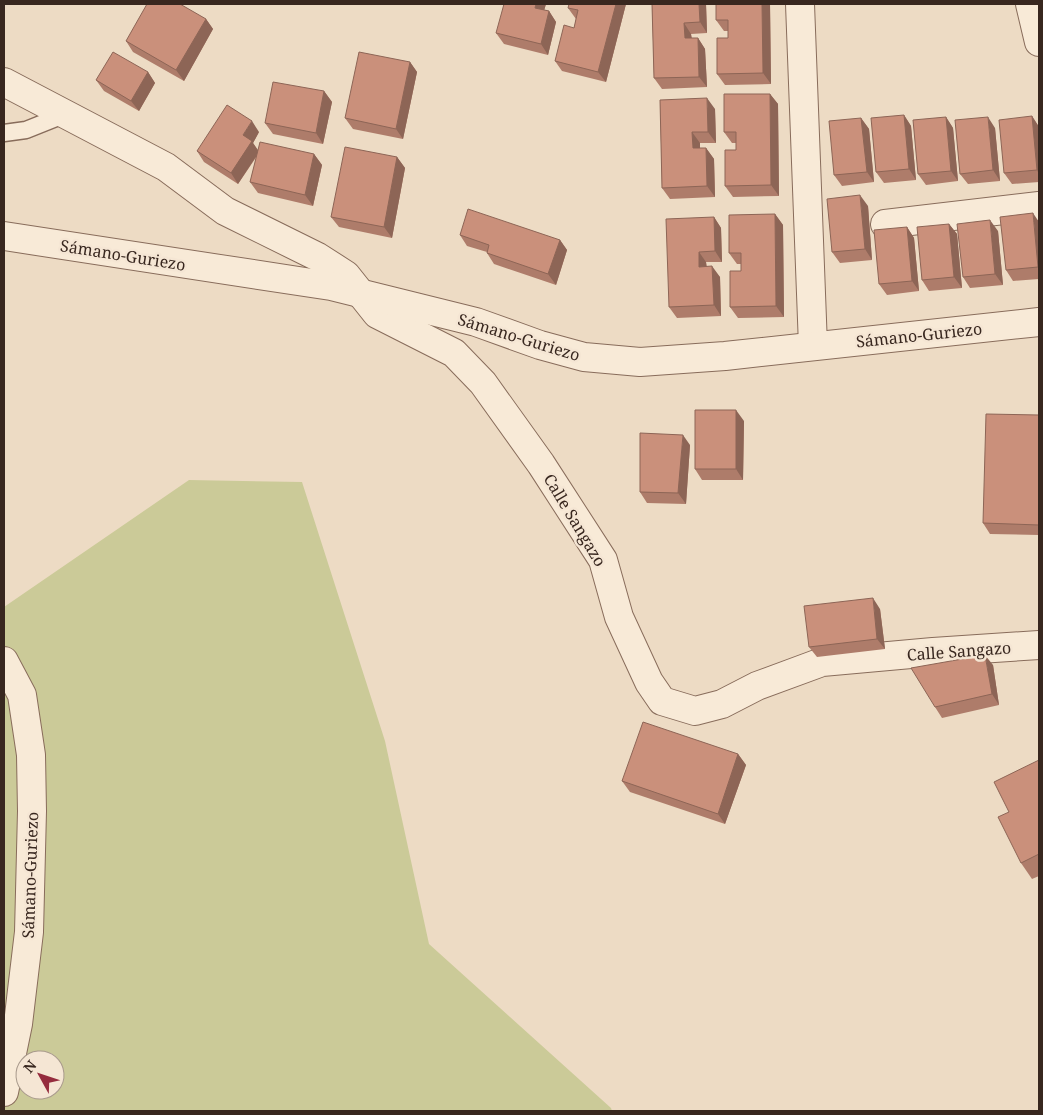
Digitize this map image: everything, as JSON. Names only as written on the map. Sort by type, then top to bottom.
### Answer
[{"type":"street","points":[[800,4],[813,346]]},
{"type":"street","points":[[1030,4],[1039,42]]},
{"type":"street","name":"Calle Sangazo","points":[[4,82],[166,167],[225,211],[318,257],[346,275],[376,314],[454,353],[483,383],[541,464],[603,560],[619,617],[649,682],[662,701],[695,711],[722,704],[758,686],[822,662],[1039,645]]},
{"type":"street","points":[[885,224],[1039,206]]},
{"type":"street","name":"Sámano-Guriezo","points":[[4,236],[331,286],[476,322],[540,345],[584,357],[640,362],[725,356],[1039,322]]},
{"type":"street","name":"Sámano-Guriezo","points":[[4,661],[22,694],[31,755],[32,811],[29,932],[18,1024],[4,1092]]},
{"type":"lane","points":[[4,133],[26,130],[66,114]]},
{"type":"lane","points":[[4,222],[35,241]]},
{"type":"shaded area","points":[[189,480],[302,482],[385,741],[429,944],[611,1108],[612,1111],[4,1111],[4,607]]},
{"type":"building","points":[[147,4],[180,4],[206,19],[176,70],[126,41]]},
{"type":"building","points":[[504,4],[536,4],[535,8],[549,11],[541,44],[496,33]]},
{"type":"building","points":[[569,4],[616,4],[598,72],[555,61],[564,25],[574,28],[578,10],[568,8]]},
{"type":"building","points":[[652,4],[699,4],[700,22],[684,23],[685,38],[698,38],[699,77],[654,78]]},
{"type":"building","points":[[716,4],[762,4],[763,73],[717,74],[717,38],[728,38],[728,20],[716,20]]},
{"type":"building","points":[[113,52],[148,72],[131,101],[96,80]]},
{"type":"building","points":[[359,52],[410,62],[396,129],[345,118]]},
{"type":"building","points":[[273,82],[324,91],[316,133],[265,123]]},
{"type":"building","points":[[724,94],[770,94],[771,185],[725,186],[725,150],[736,150],[736,132],[724,132]]},
{"type":"building","points":[[707,98],[708,132],[692,132],[693,148],[706,148],[707,186],[662,188],[660,100]]},
{"type":"building","points":[[227,105],[252,121],[243,135],[252,141],[231,173],[197,151]]},
{"type":"building","points":[[904,115],[909,169],[876,172],[871,118]]},
{"type":"building","points":[[1032,116],[1037,170],[1004,173],[999,120]]},
{"type":"building","points":[[946,117],[951,171],[918,174],[913,120]]},
{"type":"building","points":[[988,117],[993,170],[960,174],[955,120]]},
{"type":"building","points":[[861,118],[867,172],[834,175],[829,121]]},
{"type":"building","points":[[260,142],[314,154],[305,195],[250,182]]},
{"type":"building","points":[[345,147],[397,157],[384,227],[331,217]]},
{"type":"building","points":[[860,195],[865,249],[832,252],[827,199]]},
{"type":"building","points":[[468,209],[560,240],[548,274],[487,253],[489,245],[460,235]]},
{"type":"building","points":[[1033,213],[1038,267],[1006,270],[1000,217]]},
{"type":"building","points":[[775,214],[776,306],[730,307],[730,271],[741,271],[741,253],[729,253],[729,215]]},
{"type":"building","points":[[714,217],[715,251],[699,252],[699,267],[712,266],[714,305],[669,307],[666,219]]},
{"type":"building","points":[[990,220],[995,274],[963,277],[957,224]]},
{"type":"building","points":[[949,224],[954,277],[922,280],[917,227]]},
{"type":"building","points":[[907,227],[912,281],[879,284],[874,230]]},
{"type":"building","points":[[695,410],[736,410],[736,469],[695,469]]},
{"type":"building","points":[[986,414],[1039,415],[1039,525],[983,523]]},
{"type":"building","points":[[640,433],[683,435],[678,493],[640,492]]},
{"type":"building","points":[[873,598],[877,639],[809,647],[804,606]]},
{"type":"building","points":[[985,655],[992,694],[935,707],[911,668]]},
{"type":"building","points":[[643,722],[738,754],[718,814],[622,781]]},
{"type":"building","points":[[1039,760],[1039,854],[1021,863],[998,817],[1009,812],[994,782]]}]
